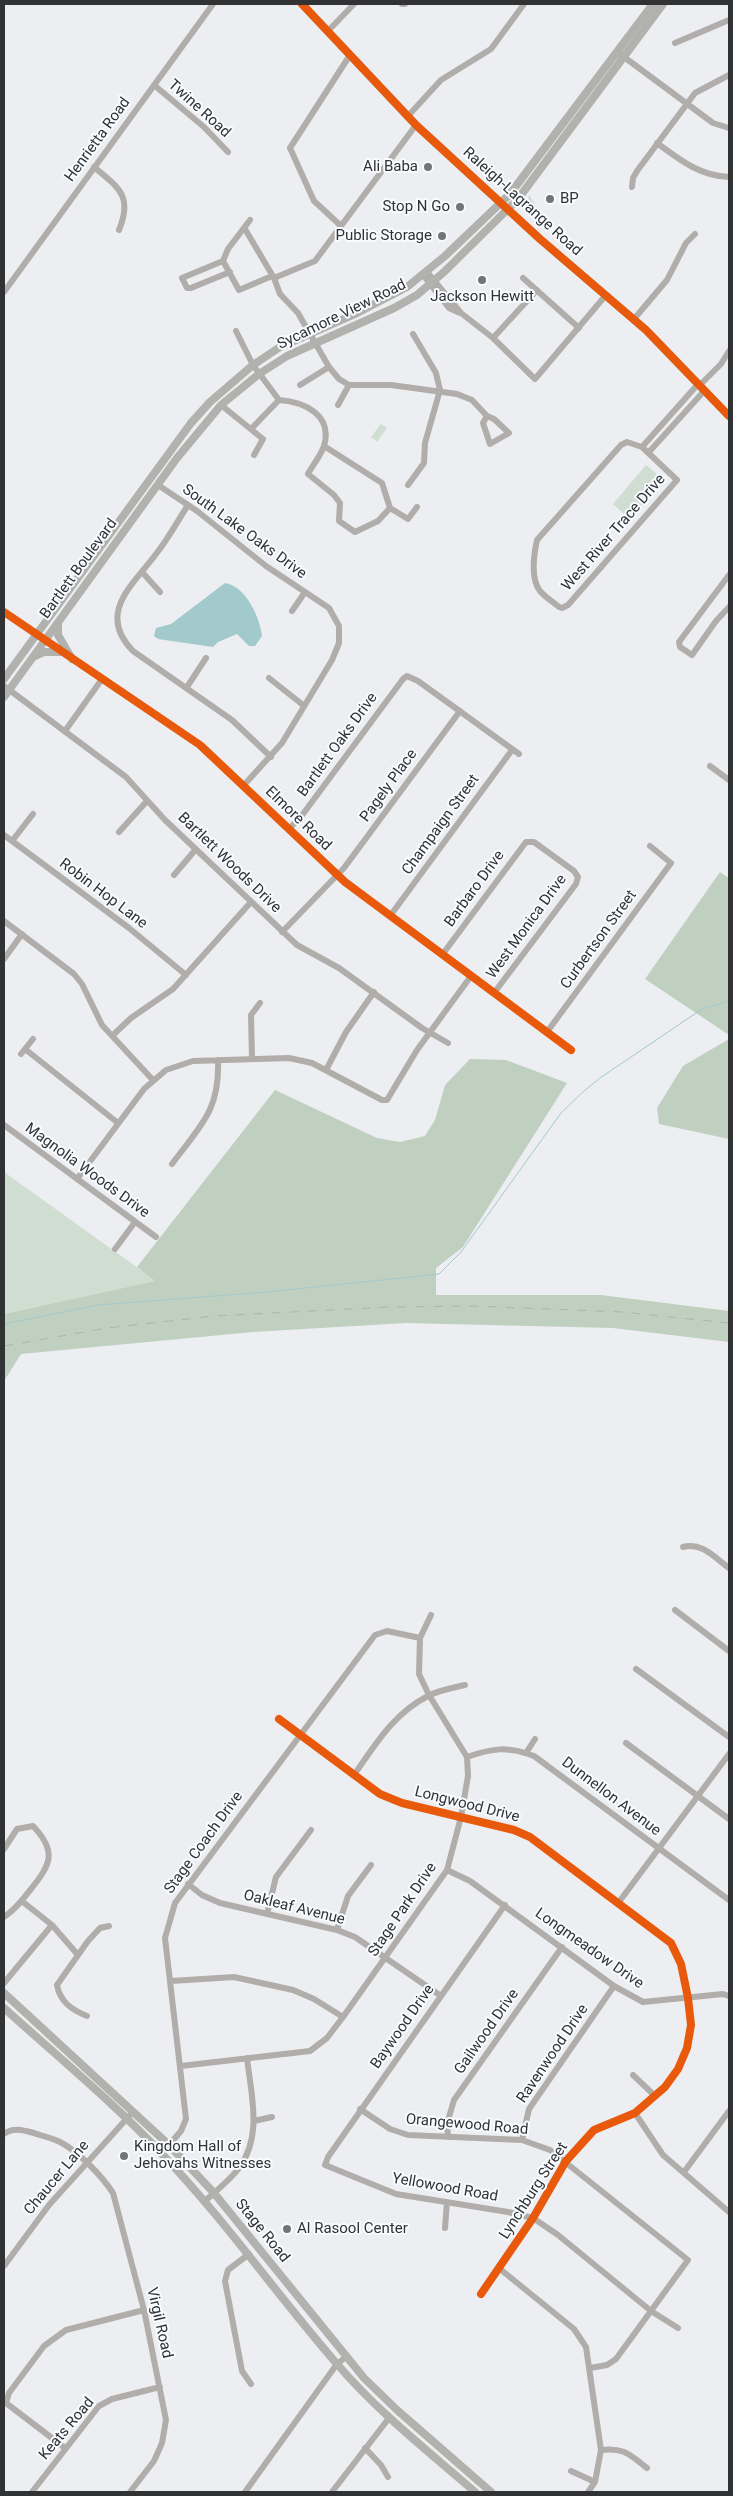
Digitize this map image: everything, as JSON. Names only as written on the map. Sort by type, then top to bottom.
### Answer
[{"type":"main road","name":"Raleigh-Lagrange Road","points":[[302,4],[416,125],[634,320],[729,416]]},
{"type":"main road","name":"Sycamore View Road","points":[[170,452],[191,422],[210,402],[256,370],[286,356],[312,339],[407,287],[425,274],[471,233],[502,203],[653,4]]},
{"type":"main road","name":"Sycamore View Road","points":[[312,339],[394,308],[417,295],[452,264],[508,209],[663,4]]},
{"type":"main road","points":[[471,233],[478,239]]},
{"type":"main road","points":[[445,256],[452,264]]},
{"type":"main road","name":"Sycamore View Road","points":[[177,458],[221,405],[256,370]]},
{"type":"main road","points":[[191,422],[200,429]]},
{"type":"main road","name":"Bartlett Boulevard","points":[[4,679],[170,452]]},
{"type":"main road","name":"Bartlett Boulevard","points":[[5,691],[33,657],[177,458]]},
{"type":"main road","points":[[102,544],[111,550]]},
{"type":"main road","points":[[58,622],[58,635],[72,659]]},
{"type":"main road","points":[[33,657],[44,652],[62,652]]},
{"type":"main road","name":"Stage Road","points":[[4,1993],[134,2110],[169,2145],[214,2193],[346,2357],[397,2410],[491,2492]]},
{"type":"main road","name":"Stage Road","points":[[4,2008],[162,2153],[206,2201],[337,2364],[389,2418],[475,2492]]},
{"type":"street","name":"Henrietta Road","points":[[4,292],[212,4]]},
{"type":"street","points":[[328,31],[354,4]]},
{"type":"street","points":[[408,116],[441,80],[492,49],[524,4]]},
{"type":"street","points":[[675,43],[729,20]]},
{"type":"street","points":[[617,52],[713,123],[729,128]]},
{"type":"street","points":[[340,225],[314,202],[290,148],[350,55]]},
{"type":"street","points":[[632,187],[633,178],[697,91],[729,75]]},
{"type":"street","name":"Twine Road","points":[[154,85],[204,127],[228,152]]},
{"type":"street","points":[[223,261],[240,290],[315,261],[416,125]]},
{"type":"street","points":[[657,143],[692,168],[706,174],[729,177]]},
{"type":"street","points":[[94,167],[110,180],[126,202],[126,213],[120,230]]},
{"type":"street","points":[[230,272],[191,288],[187,288],[182,278],[223,261],[228,249],[250,220]]},
{"type":"street","points":[[245,229],[273,277],[280,294],[298,313],[329,367],[339,379],[349,385],[391,384],[440,390],[472,400],[487,416],[494,419],[509,433],[490,444],[482,423],[487,416]]},
{"type":"street","points":[[634,320],[667,280],[686,243],[695,234]]},
{"type":"street","points":[[425,274],[449,308],[461,313],[493,338],[535,379],[606,295]]},
{"type":"street","points":[[523,278],[579,328]]},
{"type":"street","points":[[493,338],[537,290]]},
{"type":"street","points":[[236,331],[256,370],[279,400],[294,401],[322,418],[325,423],[324,446],[308,474],[334,495],[340,503],[340,521],[355,532],[378,522],[390,508]]},
{"type":"street","points":[[408,485],[424,463],[425,442],[440,390],[436,372],[413,334]]},
{"type":"street","points":[[701,386],[675,422],[649,452],[642,447],[669,416],[721,364],[729,351]]},
{"type":"street","points":[[300,385],[329,367]]},
{"type":"street","points":[[338,405],[349,385]]},
{"type":"street","points":[[251,430],[279,400]]},
{"type":"street","points":[[221,405],[263,439],[254,455]]},
{"type":"street","points":[[669,416],[675,422]]},
{"type":"street","name":"West River Trace Drive","points":[[642,447],[626,442],[621,445],[537,540],[534,555],[535,576],[540,590],[559,607],[566,607],[677,480],[649,452]]},
{"type":"street","points":[[324,446],[382,483],[390,508],[408,519],[417,507]]},
{"type":"street","name":"South Lake Oaks Drive","points":[[158,485],[188,505],[257,560],[329,608],[336,620],[340,635],[337,651],[303,705]]},
{"type":"street","points":[[188,505],[142,572],[120,600],[117,615],[118,626],[125,641],[133,650],[232,720],[271,757]]},
{"type":"street","points":[[142,572],[160,592]]},
{"type":"street","points":[[729,575],[679,642],[680,647],[692,655],[716,621],[729,607]]},
{"type":"street","points":[[292,611],[305,592]]},
{"type":"street","name":"Elmore Road","points":[[4,612],[200,745],[337,875],[571,1050]]},
{"type":"street","points":[[187,687],[206,658]]},
{"type":"street","name":"Bartlett Oaks Drive","points":[[289,829],[303,814],[403,679],[408,676],[460,711]]},
{"type":"street","points":[[244,785],[271,757],[286,736],[303,705],[270,678]]},
{"type":"street","points":[[65,731],[102,679]]},
{"type":"street","name":"Bartlett Woods Drive","points":[[5,691],[65,731],[123,774],[147,801],[196,849],[304,951],[339,968],[448,1043]]},
{"type":"street","points":[[460,711],[519,754]]},
{"type":"street","name":"Pagely Place","points":[[282,932],[337,875],[460,711]]},
{"type":"street","name":"Champaign Street","points":[[390,916],[512,750]]},
{"type":"street","points":[[710,766],[729,780]]},
{"type":"street","points":[[119,832],[147,801]]},
{"type":"street","points":[[6,839],[32,814]]},
{"type":"street","name":"Robin Hop Lane","points":[[6,839],[130,928],[186,975]]},
{"type":"street","name":"Barbaro Drive","points":[[442,955],[523,845],[530,840]]},
{"type":"street","name":"West Monica Drive","points":[[494,993],[578,880],[574,871],[530,840]]},
{"type":"street","name":"Curbertson Street","points":[[547,1032],[671,863],[650,846]]},
{"type":"street","points":[[174,875],[196,849]]},
{"type":"street","points":[[112,1036],[131,1018],[170,992],[251,902]]},
{"type":"street","points":[[4,921],[74,974],[85,990],[97,1018],[152,1080]]},
{"type":"street","points":[[4,959],[22,934]]},
{"type":"street","points":[[77,1179],[152,1080],[174,1066],[188,1062],[252,1059],[308,1061],[382,1100],[387,1100],[431,1033],[472,976]]},
{"type":"street","points":[[326,1070],[346,1032],[374,992]]},
{"type":"street","points":[[252,1059],[251,1015],[260,1003]]},
{"type":"street","points":[[33,1039],[23,1052],[118,1123]]},
{"type":"street","points":[[172,1164],[213,1106],[218,1085],[218,1060]]},
{"type":"street","name":"Magnolia Woods Drive","points":[[4,1125],[156,1237]]},
{"type":"street","points":[[115,1249],[135,1222]]},
{"type":"street","points":[[683,1547],[694,1544],[729,1568]]},
{"type":"street","points":[[674,1610],[729,1652]]},
{"type":"street","points":[[431,1615],[420,1638],[419,1674],[428,1695],[467,1756]]},
{"type":"street","name":"Stage Coach Drive","points":[[169,2145],[181,2131],[186,2120],[165,1938],[175,1903],[299,1734],[375,1635],[387,1631],[420,1638]]},
{"type":"street","points":[[636,1669],[729,1737]]},
{"type":"street","points":[[354,1775],[388,1726],[403,1712],[428,1695],[465,1685]]},
{"type":"street","name":"Longwood Drive","points":[[278,1719],[380,1794],[402,1803],[514,1830],[530,1837],[619,1902],[671,1943],[680,1964],[688,1998]]},
{"type":"street","points":[[526,1753],[535,1740]]},
{"type":"street","points":[[626,1743],[729,1819]]},
{"type":"street","name":"Dunnellon Avenue","points":[[467,1756],[491,1749],[515,1749],[534,1756],[729,1900]]},
{"type":"street","points":[[619,1902],[729,1754]]},
{"type":"street","name":"Stage Park Drive","points":[[181,2066],[310,2051],[327,2038],[447,1870],[461,1817],[468,1776],[467,1756]]},
{"type":"street","points":[[4,1849],[17,1829],[33,1826],[41,1835],[49,1850],[47,1866],[40,1880],[30,1890],[24,1902],[4,1916]]},
{"type":"street","points":[[268,1914],[276,1877],[311,1830]]},
{"type":"street","points":[[337,1930],[348,1896],[371,1865]]},
{"type":"street","name":"Longmeadow Drive","points":[[447,1870],[470,1882],[505,1905],[614,1986],[642,2002],[723,1994],[729,1996]]},
{"type":"street","name":"Oakleaf Avenue","points":[[188,1884],[202,1895],[220,1903],[337,1930],[354,1937],[441,1996]]},
{"type":"street","points":[[24,1902],[52,1925],[78,1956]]},
{"type":"street","name":"Baywood Drive","points":[[325,2165],[328,2157],[360,2109],[505,1905]]},
{"type":"street","points":[[4,1983],[52,1925]]},
{"type":"street","points":[[87,2016],[74,2010],[59,1996],[57,1986],[100,1928],[109,1926]]},
{"type":"street","name":"Gailwood Drive","points":[[448,2137],[447,2124],[454,2100],[562,1947]]},
{"type":"street","points":[[171,1981],[234,1977],[293,1990],[314,1999],[343,2017]]},
{"type":"street","name":"Ravenwood Drive","points":[[522,2140],[529,2109],[614,1986]]},
{"type":"street","name":"Lynchburg Street","points":[[481,2294],[500,2269],[533,2218],[566,2161],[594,2130],[635,2113],[665,2087],[678,2070],[687,2048],[690,2025],[688,1998]]},
{"type":"street","points":[[206,2201],[239,2169],[249,2151],[254,2121],[247,2058]]},
{"type":"street","points":[[633,2074],[654,2095]]},
{"type":"street","name":"Orangewood Road","points":[[360,2109],[390,2129],[408,2135],[522,2140],[550,2150],[566,2161],[688,2260],[651,2311]]},
{"type":"street","name":"Chaucer Lane","points":[[4,2266],[49,2204],[134,2110]]},
{"type":"street","points":[[684,2172],[729,2111]]},
{"type":"street","points":[[635,2113],[663,2155],[729,2212]]},
{"type":"street","points":[[254,2121],[272,2117]]},
{"type":"street","name":"Virgil Road","points":[[4,2134],[9,2130],[23,2130],[60,2142],[86,2162],[107,2183],[113,2193],[144,2310],[166,2420],[162,2443],[154,2461],[130,2492]]},
{"type":"street","name":"Yellowood Road","points":[[325,2165],[396,2194],[533,2218],[651,2311],[678,2328]]},
{"type":"street","points":[[445,2228],[447,2202]]},
{"type":"street","points":[[249,2254],[228,2270],[225,2281],[242,2371],[251,2384]]},
{"type":"street","points":[[500,2269],[574,2329],[586,2348],[601,2450],[595,2482],[588,2492]]},
{"type":"street","points":[[65,2448],[6,2403],[9,2393],[44,2346],[66,2330],[144,2310]]},
{"type":"street","points":[[590,2368],[607,2365],[616,2359],[651,2311]]},
{"type":"street","points":[[245,2492],[337,2364],[346,2357]]},
{"type":"street","name":"Keats Road","points":[[32,2492],[99,2406],[112,2399],[160,2387]]},
{"type":"street","points":[[332,2492],[389,2418]]},
{"type":"street","points":[[365,2448],[381,2465],[388,2478]]},
{"type":"street","points":[[601,2450],[615,2448],[624,2451],[647,2468]]},
{"type":"street","points":[[571,2471],[595,2482]]},
{"type":"green space","points":[[529,195],[535,205],[535,217],[526,206]]},
{"type":"green space","points":[[381,424],[387,428],[377,442],[371,437]]},
{"type":"green space","points":[[646,465],[664,480],[630,519],[613,504]]},
{"type":"green space","points":[[720,872],[729,878],[729,1035],[645,979]]},
{"type":"green space","points":[[729,1039],[729,1139],[659,1124],[657,1108],[683,1066]]},
{"type":"green space","points":[[470,1059],[506,1060],[567,1083],[463,1247],[436,1268],[436,1295],[601,1295],[729,1311],[729,1342],[613,1328],[406,1323],[253,1332],[21,1354],[4,1381],[4,1314],[155,1281],[137,1267],[275,1090],[377,1138],[400,1142],[425,1136],[435,1120],[445,1085]]},
{"type":"green space","points":[[4,1172],[156,1281],[4,1314]]},
{"type":"water","points":[[225,583],[233,585],[239,590],[255,612],[262,636],[255,646],[249,646],[237,634],[218,642],[213,647],[158,639],[154,636],[156,628],[171,624]]},
{"type":"waterway","points":[[4,1324],[98,1305],[267,1292],[439,1274],[461,1252],[561,1113],[584,1091],[600,1078],[702,1009],[729,1001]]},
{"type":"railway","points":[[4,1346],[107,1328],[214,1316],[389,1307],[472,1306],[623,1312],[729,1323]]},
{"type":"cycle path","points":[[302,4],[416,125],[540,239],[646,330],[729,416]]},
{"type":"cycle path","points":[[4,612],[200,745],[345,882],[571,1050]]},
{"type":"cycle path","points":[[279,1719],[380,1794],[402,1803],[514,1830],[530,1837],[671,1943],[681,1964],[691,2025],[687,2048],[678,2069],[665,2087],[635,2113],[594,2130],[566,2161],[533,2218],[481,2294]]},
{"type":"place","name":"Ali Baba","points":[[428,167]]},
{"type":"place","name":"BP","points":[[550,199]]},
{"type":"place","name":"Stop N Go","points":[[460,207]]},
{"type":"place","name":"Public Storage","points":[[442,236]]},
{"type":"place","name":"Jackson Hewitt","points":[[482,280]]},
{"type":"place","name":"Kingdom Hall of Jehovahs Witnesses","points":[[124,2156]]},
{"type":"place","name":"Al Rasool Center","points":[[287,2229]]}]
